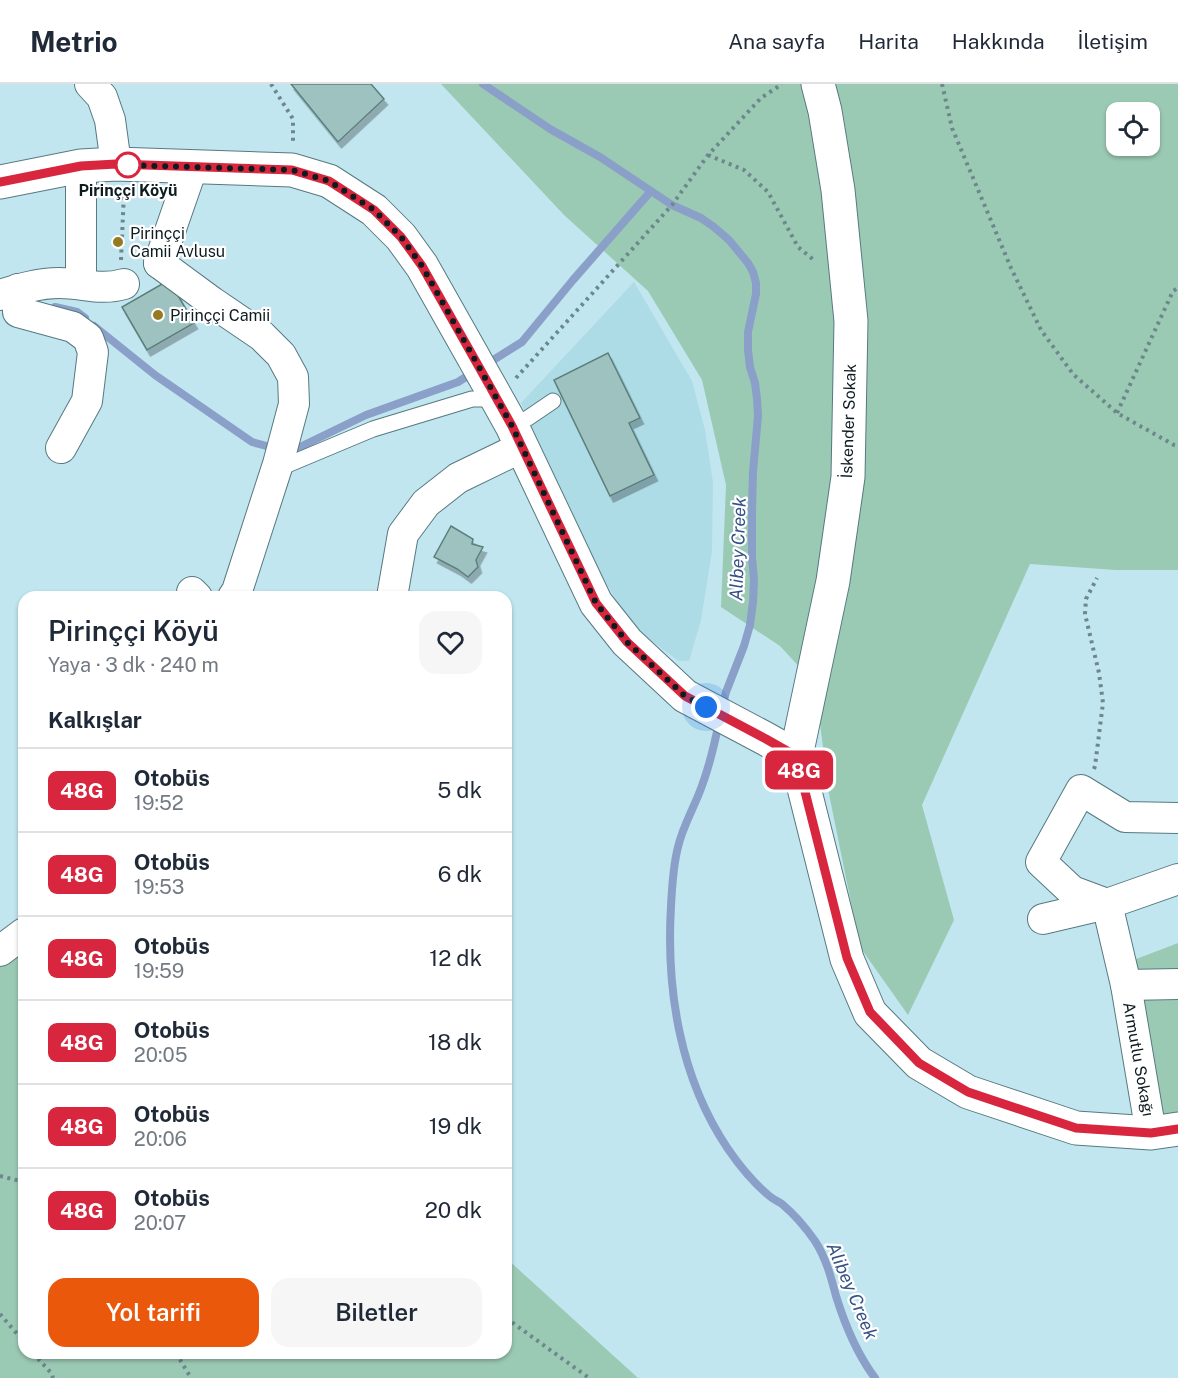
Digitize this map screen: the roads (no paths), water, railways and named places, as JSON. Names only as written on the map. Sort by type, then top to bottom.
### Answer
[{"type":"main road","name":"İskender Sokak","points":[[796,756],[833,581],[848,477],[851,321],[838,190],[825,111],[818,84]]},
{"type":"main road","points":[[0,182],[81,166],[292,170],[329,181],[374,210],[401,237],[422,266],[472,354],[505,414],[596,603],[627,642],[685,696],[796,756],[847,958],[870,1012],[919,1063],[968,1092],[1076,1128],[1165,1131]]},
{"type":"street","points":[[90,84],[102,97],[121,165]]},
{"type":"street","points":[[81,166],[81,284]]},
{"type":"street","points":[[61,448],[87,400],[93,352],[88,338],[73,327],[18,312],[9,292],[58,283],[112,287],[135,271],[192,168]]},
{"type":"street","points":[[135,271],[212,302],[262,336],[281,355],[293,377],[294,404],[287,431],[235,591]]},
{"type":"street","points":[[393,591],[403,534],[426,503],[458,478],[505,414]]},
{"type":"street","points":[[1107,904],[1072,891],[1041,862],[1081,790],[1125,817],[1178,818]]},
{"type":"street","points":[[1043,919],[1107,904],[1178,879]]},
{"type":"street","name":"Armutlu Sokağı","points":[[1107,904],[1165,1131]]},
{"type":"street","points":[[0,951],[18,938]]},
{"type":"street","name":"Armutlu Sokağı","points":[[1126,984],[1178,984]]},
{"type":"lane","points":[[278,464],[287,465],[373,429],[472,399],[505,414],[528,418],[553,401]]},
{"type":"waterway","name":"Alibey Creek","points":[[483,84],[672,205],[701,218],[714,227],[729,240],[753,272],[756,294],[748,332],[750,367],[755,383],[758,416],[753,472],[753,602],[744,646],[722,707]]},
{"type":"waterway","points":[[487,364],[522,342],[651,191]]},
{"type":"waterway","points":[[55,307],[77,312],[85,318]]},
{"type":"waterway","points":[[94,326],[155,375],[252,442],[274,448]]},
{"type":"waterway","points":[[289,447],[300,447],[366,415],[458,382],[474,372]]},
{"type":"waterway","name":"Alibey Creek","points":[[719,722],[708,769],[682,834],[674,869],[671,899],[671,969],[680,1032],[698,1093],[712,1122],[746,1173],[804,1226],[819,1247],[852,1339],[875,1378]]},
{"type":"place","name":"Pirinççi Köyü","points":[[128,165]]},
{"type":"place","name":"Pirinççi Camii Avlusu","points":[[118,242]]},
{"type":"place","name":"Pirinççi Camii","points":[[158,315]]}]
